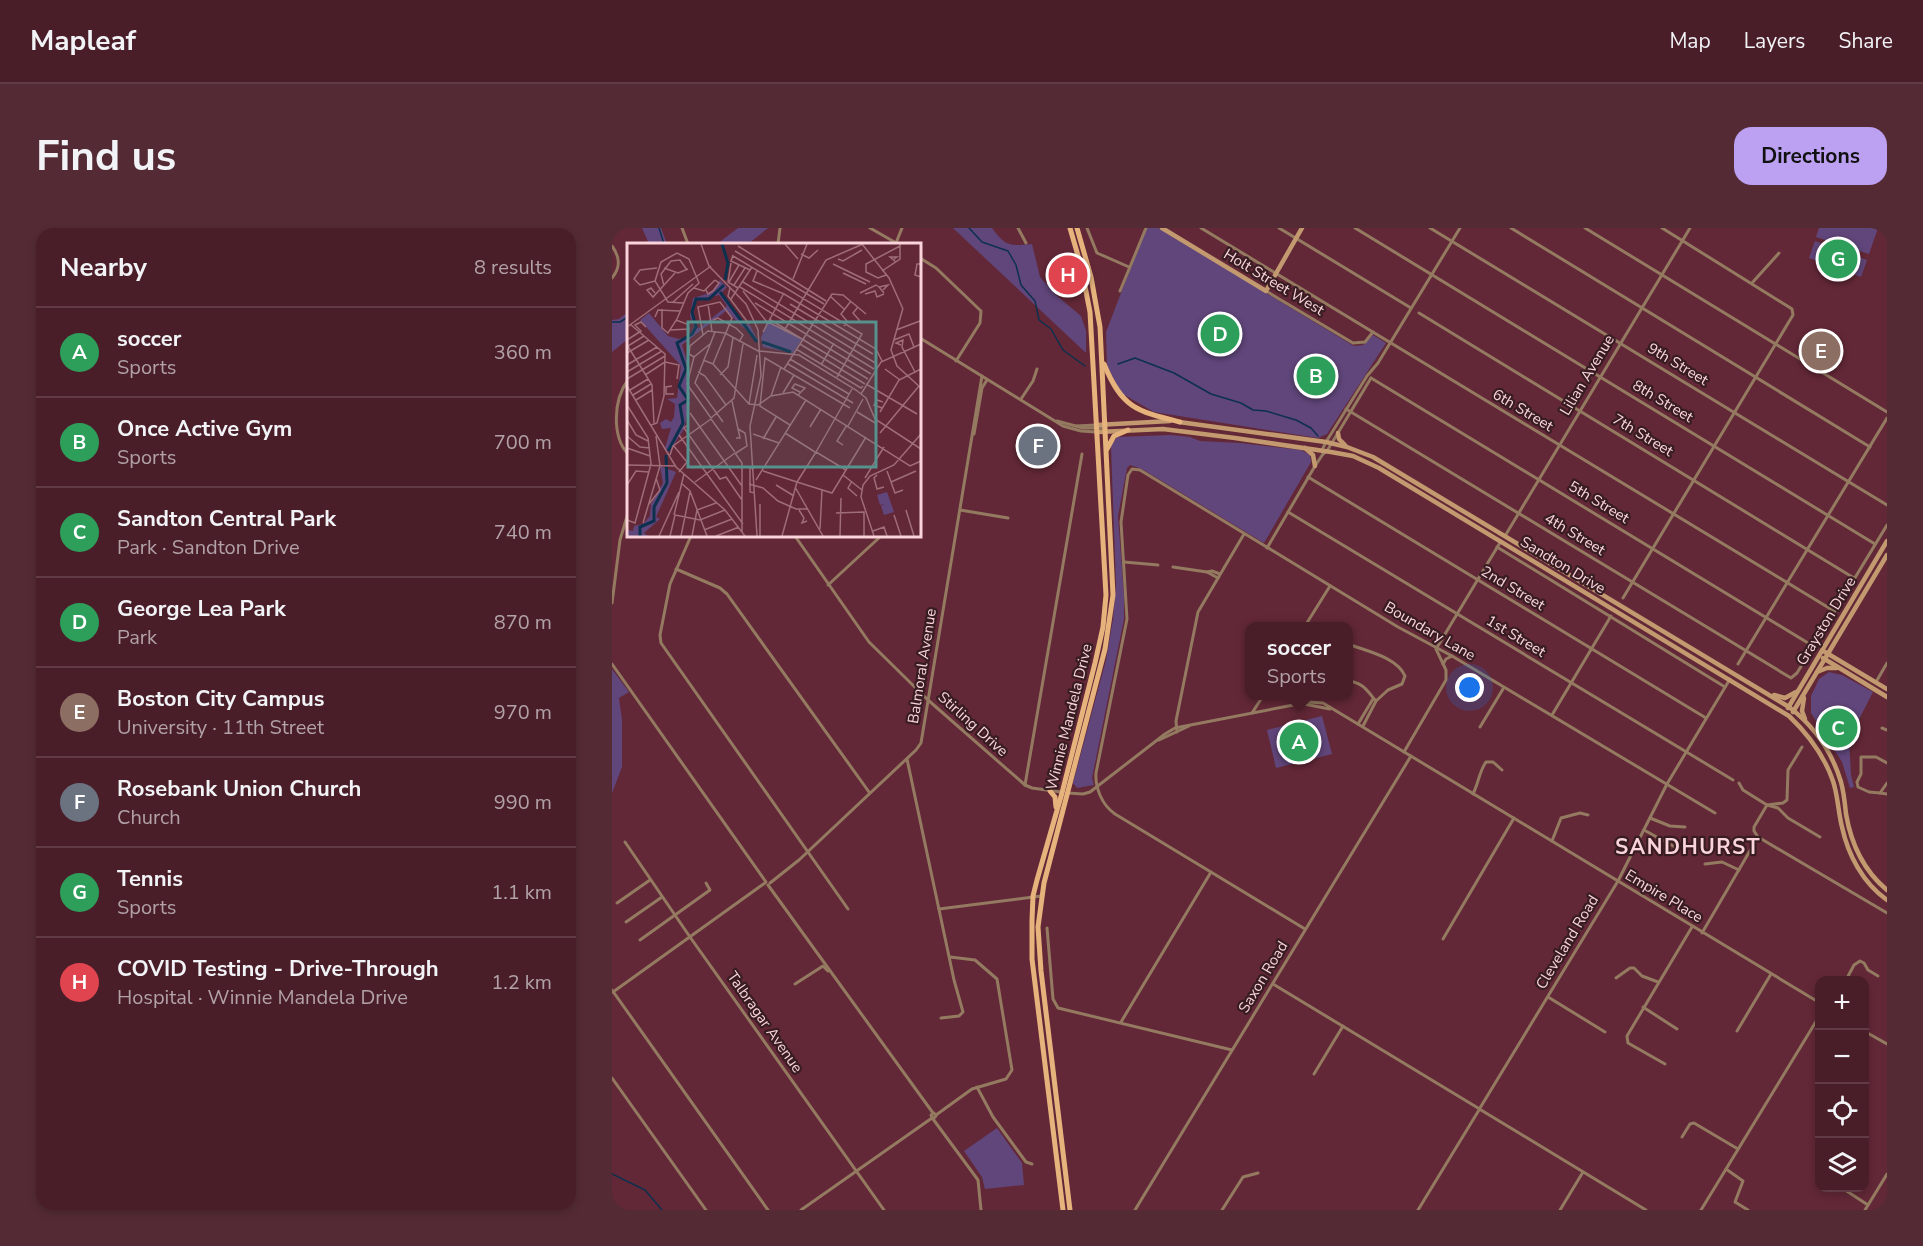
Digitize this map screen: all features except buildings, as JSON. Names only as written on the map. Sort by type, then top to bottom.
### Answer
[{"type":"main road","name":"Winnie Mandela Drive","points":[[1063,1210],[1032,959],[1033,896],[1056,812],[1065,793],[1064,784],[1098,654],[1104,614],[1106,573],[1090,312],[1081,266],[1070,228]]},
{"type":"main road","name":"Winnie Mandela Drive","points":[[1070,1210],[1038,927],[1041,896],[1065,793],[1105,650],[1112,614],[1113,582],[1100,327],[1092,283],[1077,228]]},
{"type":"main road","name":"Holt Street West","points":[[1162,228],[1266,291]]},
{"type":"main road","points":[[1266,291],[1302,228]]},
{"type":"main road","points":[[1103,360],[1116,390],[1130,405],[1180,422]]},
{"type":"main road","name":"Sandton Drive","points":[[1106,428],[1180,422],[1329,443],[1347,447],[1383,462],[1792,709],[1825,745],[1842,785],[1851,834],[1858,854],[1870,873],[1887,890]]},
{"type":"main road","points":[[1098,428],[1106,428]]},
{"type":"main road","name":"Sandton Drive","points":[[1106,428],[1172,430],[1353,456],[1372,464],[1730,679],[1787,715],[1814,743],[1828,768],[1837,798],[1845,840],[1855,863],[1871,886],[1887,900]]},
{"type":"main road","points":[[1107,450],[1114,436],[1128,430]]},
{"type":"main road","points":[[1338,433],[1339,439],[1347,447]]},
{"type":"main road","points":[[1305,448],[1313,455],[1315,466]]},
{"type":"main road","name":"Grayston Drive","points":[[1792,709],[1798,691],[1887,541]]},
{"type":"main road","name":"Grayston Drive","points":[[1787,715],[1809,685],[1887,555]]},
{"type":"main road","points":[[1822,651],[1843,670],[1887,697]]},
{"type":"main road","points":[[1819,656],[1826,657],[1887,690]]},
{"type":"main road","points":[[1816,673],[1827,668],[1843,670]]},
{"type":"main road","points":[[1808,724],[1802,711],[1809,685]]},
{"type":"main road","points":[[1755,686],[1781,698],[1790,697],[1798,691]]},
{"type":"main road","points":[[1056,812],[1056,799],[1050,791],[1064,784]]},
{"type":"street","points":[[682,228],[688,243]]},
{"type":"street","points":[[778,243],[780,228]]},
{"type":"street","points":[[870,228],[894,243]]},
{"type":"street","points":[[896,243],[902,228]]},
{"type":"street","points":[[1018,228],[1026,243]]},
{"type":"street","points":[[1088,228],[1097,253],[1130,267]]},
{"type":"street","points":[[1120,291],[1146,228]]},
{"type":"street","name":"6th Street","points":[[1201,228],[1834,611]]},
{"type":"street","points":[[1279,228],[1411,308]]},
{"type":"street","points":[[1355,228],[1431,275]]},
{"type":"street","points":[[1430,228],[1452,240]]},
{"type":"street","points":[[1329,443],[1338,433],[1348,410],[1371,378],[1390,341],[1460,228]]},
{"type":"street","points":[[1511,228],[1870,447]]},
{"type":"street","points":[[1585,228],[1887,412]]},
{"type":"street","points":[[1623,598],[1793,317],[1793,310],[1789,307],[1662,228]]},
{"type":"street","name":"Lilian Avenue","points":[[1505,536],[1690,228]]},
{"type":"street","name":"9th Street","points":[[1452,240],[1887,505]]},
{"type":"street","points":[[612,246],[619,266],[612,278]]},
{"type":"street","points":[[1752,283],[1779,253]]},
{"type":"street","points":[[921,259],[944,275],[981,311],[980,323],[956,361]]},
{"type":"street","name":"8th Street","points":[[1431,275],[1875,544]]},
{"type":"street","name":"Holt Street West","points":[[1266,291],[1353,343],[1365,342],[1373,332]]},
{"type":"street","name":"7th Street","points":[[1419,313],[1854,578]]},
{"type":"street","points":[[921,339],[1063,426],[1075,430],[1098,428]]},
{"type":"street","points":[[1021,399],[1033,381],[1037,369]]},
{"type":"street","points":[[1267,548],[1367,376],[1372,373]]},
{"type":"street","name":"Balmoral Avenue","points":[[612,992],[768,883],[808,852],[921,743],[982,376]]},
{"type":"street","name":"5th Street","points":[[1371,378],[1814,646]]},
{"type":"street","name":"Balmoral Avenue","points":[[978,408],[982,388],[987,379]]},
{"type":"street","points":[[627,382],[614,404],[613,420],[615,436],[621,448],[627,453]]},
{"type":"street","name":"4th Street","points":[[1348,410],[1788,677],[1793,678],[1814,646]]},
{"type":"street","points":[[1738,664],[1887,418]]},
{"type":"street","points":[[1055,420],[1074,426],[1098,428]]},
{"type":"street","points":[[1025,785],[1082,454]]},
{"type":"street","name":"Boundary Lane","points":[[1124,562],[1121,516],[1129,473],[1133,468],[1140,470],[1330,586],[1715,813]]},
{"type":"street","name":"2nd Street","points":[[1308,477],[1706,718]]},
{"type":"street","points":[[960,510],[1008,518]]},
{"type":"street","name":"1st Street","points":[[1288,512],[1733,780]]},
{"type":"street","points":[[612,603],[620,540],[627,516]]},
{"type":"street","points":[[1814,646],[1887,525]]},
{"type":"street","points":[[1176,730],[1196,618],[1244,534]]},
{"type":"street","points":[[691,537],[676,569],[669,592],[660,635],[661,643],[848,909]]},
{"type":"street","name":"Stirling Drive","points":[[796,537],[865,637],[928,700],[1025,785],[1065,793]]},
{"type":"street","points":[[828,585],[880,537]]},
{"type":"street","points":[[1404,752],[1445,683],[1447,676],[1436,649],[1501,541]]},
{"type":"street","points":[[1497,547],[1725,687]]},
{"type":"street","points":[[1158,565],[1124,562],[1127,619],[1096,769],[1096,779],[1102,800],[1110,811],[1305,929]]},
{"type":"street","points":[[1173,567],[1212,571],[1219,576]]},
{"type":"street","points":[[676,569],[720,588],[727,594],[870,793]]},
{"type":"street","points":[[1308,622],[1330,586]]},
{"type":"street","points":[[1551,716],[1611,616]]},
{"type":"street","points":[[1353,646],[1386,659],[1404,672],[1406,678],[1402,684],[1388,690],[1375,700],[1358,724]]},
{"type":"street","points":[[1443,664],[1452,656]]},
{"type":"street","points":[[1872,688],[1887,663]]},
{"type":"street","points":[[612,664],[978,1180],[981,1210]]},
{"type":"street","name":"Cleveland Road","points":[[1418,1210],[1618,881],[1667,784],[1730,679]]},
{"type":"street","points":[[1353,682],[1367,689],[1375,700]]},
{"type":"street","points":[[1480,727],[1503,688]]},
{"type":"street","points":[[1065,793],[1086,794],[1158,740],[1176,730],[1190,725],[1252,713],[1260,700]]},
{"type":"street","points":[[1363,726],[1375,700]]},
{"type":"street","name":"Empire Place","points":[[1252,713],[1316,702],[1334,710],[1815,1001]]},
{"type":"street","points":[[1882,728],[1887,730]]},
{"type":"street","points":[[1767,805],[1783,803],[1787,800],[1788,770],[1802,747]]},
{"type":"street","name":"Saxon Road","points":[[1135,1210],[1411,756]]},
{"type":"street","points":[[1887,763],[1872,756],[1863,756],[1861,774],[1857,782],[1858,787],[1869,792],[1887,794]]},
{"type":"street","points":[[907,759],[938,909],[963,1013],[960,1016],[941,1018]]},
{"type":"street","points":[[1473,794],[1480,779],[1480,770],[1486,762],[1493,762],[1502,770]]},
{"type":"street","points":[[1739,783],[1743,790],[1767,805],[1778,808],[1788,818],[1820,837]]},
{"type":"street","points":[[1880,793],[1887,783]]},
{"type":"street","points":[[1767,805],[1754,827],[1758,837],[1887,913]]},
{"type":"street","points":[[1552,841],[1560,820],[1580,813],[1588,814]]},
{"type":"street","points":[[1443,939],[1514,818]]},
{"type":"street","points":[[1650,818],[1670,826],[1685,827]]},
{"type":"street","points":[[1644,830],[1675,847]]},
{"type":"street","points":[[1702,933],[1758,837]]},
{"type":"street","name":"Talbragar Avenue","points":[[625,842],[884,1210]]},
{"type":"street","points":[[1705,864],[1722,862],[1739,870]]},
{"type":"street","points":[[1120,1023],[1211,872]]},
{"type":"street","points":[[617,903],[650,880]]},
{"type":"street","points":[[640,940],[710,890],[706,883]]},
{"type":"street","points":[[938,909],[1041,896]]},
{"type":"street","points":[[626,922],[662,897]]},
{"type":"street","points":[[1665,1064],[1628,1043],[1627,1036],[1692,927]]},
{"type":"street","points":[[1047,928],[1053,999],[1056,1006],[1232,1050]]},
{"type":"street","points":[[801,1210],[942,1110],[977,1087],[1006,1080],[1012,1070],[996,977],[978,962],[950,957]]},
{"type":"street","points":[[1849,976],[1860,961],[1868,970],[1878,975]]},
{"type":"street","points":[[795,984],[823,966],[836,980]]},
{"type":"street","points":[[1616,978],[1630,968],[1634,968],[1642,975],[1658,982]]},
{"type":"street","points":[[1737,1031],[1771,974]]},
{"type":"street","points":[[1273,984],[1646,1210]]},
{"type":"street","points":[[612,992],[768,1210]]},
{"type":"street","points":[[1548,997],[1605,1032]]},
{"type":"street","points":[[1643,1007],[1677,1029]]},
{"type":"street","points":[[1701,1210],[1815,1023]]},
{"type":"street","points":[[1314,1074],[1343,1026]]},
{"type":"street","points":[[1869,1033],[1887,1044]]},
{"type":"street","points":[[612,1078],[706,1210]]},
{"type":"street","points":[[977,1087],[996,1120],[1026,1163],[1032,1164]]},
{"type":"street","points":[[1682,1137],[1692,1123],[1738,1149]]},
{"type":"street","points":[[1726,1168],[1743,1181],[1735,1202],[1748,1210]]},
{"type":"street","points":[[1560,1210],[1582,1172]]},
{"type":"street","points":[[1222,1210],[1243,1178],[1258,1173]]},
{"type":"street","points":[[1865,1210],[1887,1174]]},
{"type":"street","points":[[1848,1192],[1868,1206]]},
{"type":"shaded area","points":[[642,228],[661,228],[667,243],[649,243]]},
{"type":"shaded area","points":[[738,228],[768,228],[749,243],[718,243]]},
{"type":"shaded area","points":[[953,228],[992,228],[1001,239],[1009,244],[1032,244],[1040,277],[1056,295],[1081,316],[1086,331],[1086,353]]},
{"type":"shaded area","points":[[1146,228],[1158,228],[1354,346],[1363,345],[1373,335],[1386,343],[1327,434],[1318,438],[1154,412],[1121,393],[1107,366],[1106,332]]},
{"type":"shaded area","points":[[1819,228],[1878,228],[1869,254],[1816,237]]},
{"type":"shaded area","points":[[1815,241],[1867,260],[1861,277],[1809,258]]},
{"type":"shaded area","points":[[627,313],[627,340],[612,352],[612,320],[619,319]]},
{"type":"shaded area","points":[[1171,435],[1190,437],[1200,441],[1301,450],[1310,455],[1311,462],[1264,543],[1142,469],[1130,465],[1127,468],[1118,516],[1124,619],[1092,778],[1094,785],[1077,788],[1073,783],[1106,660],[1113,619],[1116,585],[1111,446],[1117,437]]},
{"type":"shaded area","points":[[612,669],[629,692],[619,698],[622,720],[622,767],[612,793]]},
{"type":"shaded area","points":[[1829,672],[1842,675],[1873,692],[1849,739],[1854,787],[1850,788],[1842,762],[1811,713],[1811,696],[1819,679]]},
{"type":"shaded area","points":[[1322,716],[1332,754],[1276,768],[1267,730]]},
{"type":"shaded area","points":[[997,1128],[1022,1163],[1024,1185],[985,1189],[982,1177],[964,1151]]},
{"type":"waterway","points":[[659,228],[664,243]]},
{"type":"waterway","points":[[969,228],[982,242],[1008,251],[1016,265],[1021,285],[1035,301],[1039,320],[1051,329],[1063,350],[1085,366]]},
{"type":"waterway","points":[[612,322],[620,322],[627,318]]},
{"type":"waterway","points":[[1118,364],[1135,358],[1174,373],[1211,394],[1241,403],[1253,410],[1266,411],[1296,420],[1311,428],[1318,436]]},
{"type":"waterway","points":[[612,1174],[645,1190],[662,1210]]},
{"type":"place","name":"Tennis","points":[[1838,259]]},
{"type":"place","name":"COVID Testing - Drive-Through","points":[[1068,275]]},
{"type":"place","name":"George Lea Park","points":[[1220,334]]},
{"type":"place","name":"Boston City Campus","points":[[1821,351]]},
{"type":"place","name":"Once Active Gym","points":[[1316,376]]},
{"type":"place","name":"Rosebank Union Church","points":[[1038,446]]},
{"type":"place","name":"Sandton Central Park","points":[[1838,728]]},
{"type":"place","name":"soccer","points":[[1299,742]]},
{"type":"district","name":"SANDHURST","points":[[1688,847]]}]
